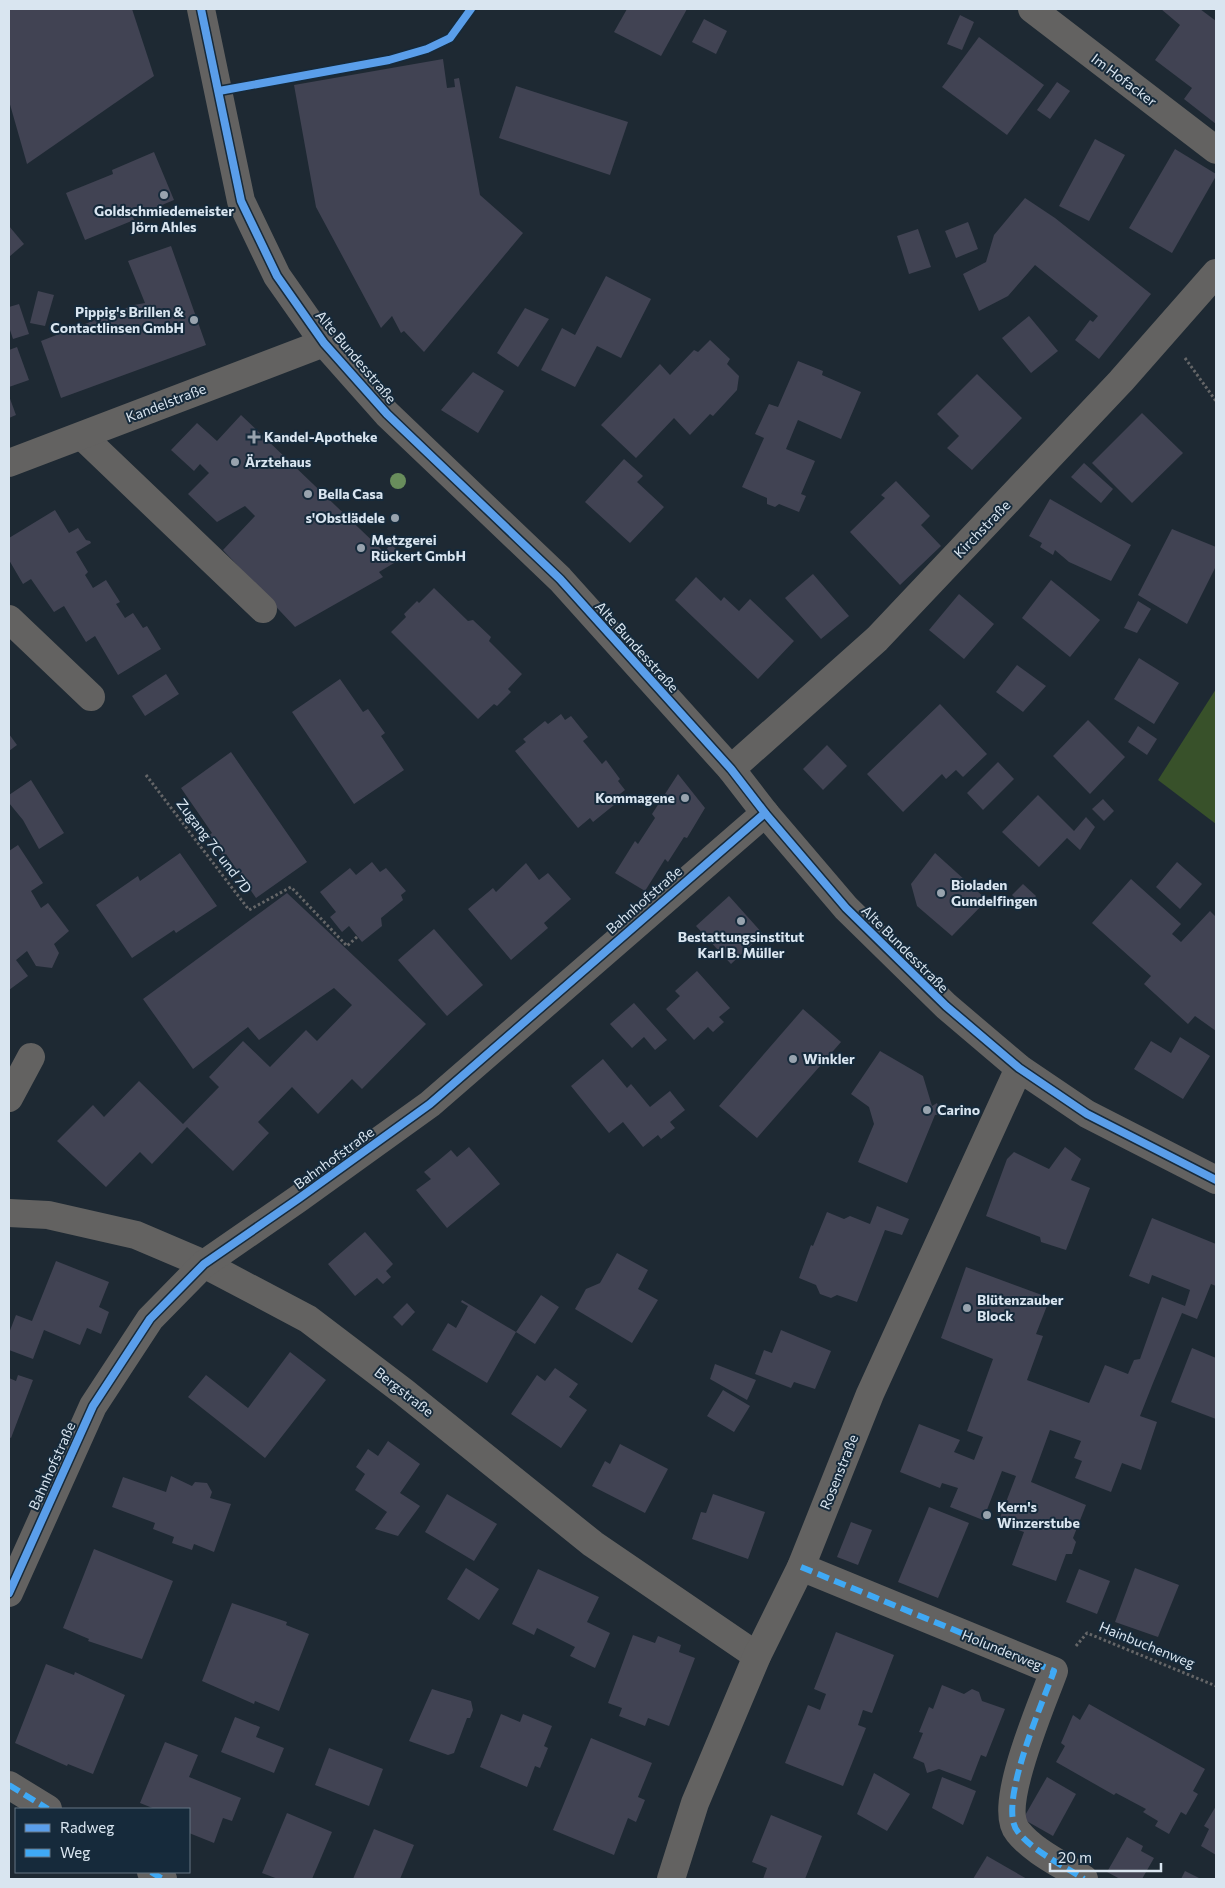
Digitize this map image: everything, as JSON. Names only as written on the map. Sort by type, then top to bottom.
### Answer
[{"type":"street","name":"Alte Bundesstraße","points":[[201,9],[241,201],[277,276],[324,343],[387,414],[560,579],[730,769],[846,908],[946,1006],[1019,1068],[1087,1114],[1216,1180]]},
{"type":"street","name":"Im Hofacker","points":[[1032,9],[1216,150]]},
{"type":"street","name":"Kirchstraße","points":[[730,769],[877,639],[1022,487],[1216,273]]},
{"type":"street","name":"Kandelstraße","points":[[9,463],[324,343]]},
{"type":"street","points":[[82,436],[263,610]]},
{"type":"street","points":[[9,619],[91,698]]},
{"type":"street","name":"Bahnhofstraße","points":[[9,1593],[93,1406],[150,1320],[204,1264],[430,1104],[765,813]]},
{"type":"street","points":[[9,1098],[31,1057]]},
{"type":"street","name":"Rosenstraße","points":[[671,1879],[695,1803],[757,1656],[801,1567],[870,1394],[1019,1068]]},
{"type":"street","name":"Bergstraße","points":[[9,1213],[48,1215],[136,1235],[204,1264],[308,1319],[404,1392],[593,1544],[757,1656]]},
{"type":"street","name":"Holunderweg","points":[[801,1567],[1054,1671],[1018,1772],[1011,1811],[1017,1832],[1040,1851],[1084,1879]]},
{"type":"street","points":[[9,1785],[46,1808]]},
{"type":"path","points":[[219,91],[389,60],[427,49],[450,38],[471,9]]},
{"type":"path","points":[[1165,331],[1216,401]]},
{"type":"green space","points":[[1216,689],[1216,824],[1158,780]]},
{"type":"building","points":[[9,9],[132,9],[154,76],[27,164],[9,101]]},
{"type":"building","points":[[627,9],[687,9],[661,56],[614,32]]},
{"type":"building","points":[[1161,9],[1200,9],[1216,21],[1216,124],[1184,99],[1192,88],[1155,60],[1180,25]]},
{"type":"building","points":[[960,15],[974,22],[962,50],[947,44]]},
{"type":"building","points":[[704,19],[727,31],[716,54],[692,42]]},
{"type":"building","points":[[979,37],[1044,85],[1007,135],[942,87]]},
{"type":"building","points":[[443,59],[447,88],[455,87],[454,79],[459,78],[480,195],[523,233],[424,352],[404,331],[401,333],[392,316],[381,328],[316,207],[294,85]]},
{"type":"building","points":[[1057,82],[1070,91],[1050,119],[1037,110]]},
{"type":"building","points":[[516,86],[628,122],[610,175],[499,138]]},
{"type":"building","points":[[1095,139],[1125,155],[1089,221],[1059,206]]},
{"type":"building","points":[[1175,149],[1216,174],[1216,176],[1172,253],[1129,228]]},
{"type":"building","points":[[154,152],[174,200],[133,217],[134,220],[85,240],[66,193],[113,174],[112,170]]},
{"type":"building","points":[[1025,198],[1055,218],[1151,294],[1099,359],[1075,340],[1090,320],[1093,322],[1098,316],[1035,265],[1008,296],[979,311],[963,274],[986,262],[994,235]]},
{"type":"building","points":[[968,222],[978,249],[956,258],[945,231]]},
{"type":"building","points":[[9,226],[24,244],[9,257]]},
{"type":"building","points":[[918,229],[931,267],[909,274],[897,236]]},
{"type":"building","points":[[171,246],[206,345],[61,398],[41,341],[134,305],[145,303],[128,261]]},
{"type":"building","points":[[606,276],[651,299],[621,358],[597,346],[575,387],[541,370],[562,328],[575,335]]},
{"type":"building","points":[[38,291],[54,295],[45,326],[30,323]]},
{"type":"building","points":[[19,304],[29,334],[13,339],[9,327],[9,307]]},
{"type":"building","points":[[525,308],[549,319],[518,367],[497,353]]},
{"type":"building","points":[[1029,316],[1058,351],[1031,373],[1002,338]]},
{"type":"building","points":[[710,340],[730,359],[727,364],[739,376],[737,390],[713,416],[710,414],[690,435],[674,418],[636,458],[601,425],[660,364],[670,375],[694,350],[698,352]]},
{"type":"building","points":[[17,347],[29,380],[9,387],[9,350]]},
{"type":"building","points":[[798,361],[823,371],[822,375],[861,392],[841,439],[798,420],[786,449],[815,461],[801,494],[806,496],[799,512],[779,504],[775,507],[767,504],[767,498],[742,487],[764,438],[755,434],[769,404],[778,407]]},
{"type":"building","points":[[473,372],[504,391],[478,433],[441,410]]},
{"type":"building","points":[[977,374],[1022,418],[972,470],[947,448],[959,436],[937,414]]},
{"type":"building","points":[[9,396],[16,415],[9,418]]},
{"type":"building","points":[[1142,413],[1183,453],[1132,503],[1092,463]]},
{"type":"building","points":[[241,415],[384,552],[391,544],[404,557],[379,572],[383,577],[295,627],[223,550],[255,516],[245,506],[217,522],[188,494],[209,473],[200,464],[194,471],[171,450],[197,423],[217,441]]},
{"type":"building","points":[[624,459],[643,476],[637,482],[664,507],[630,543],[585,502]]},
{"type":"building","points":[[1084,463],[1113,489],[1101,503],[1071,477]]},
{"type":"building","points":[[896,481],[930,516],[921,525],[941,546],[900,585],[850,532],[885,498],[881,495]]},
{"type":"building","points":[[1050,499],[1131,545],[1111,581],[1069,562],[1055,550],[1053,555],[1040,547],[1042,543],[1029,536]]},
{"type":"building","points":[[55,510],[69,533],[78,528],[86,540],[91,543],[76,552],[88,572],[85,575],[93,588],[106,580],[120,602],[116,604],[125,618],[133,613],[143,628],[147,626],[161,649],[118,675],[95,636],[86,642],[64,606],[54,612],[31,579],[23,584],[9,560],[9,538]]},
{"type":"building","points":[[1172,529],[1216,547],[1216,566],[1187,624],[1138,595]]},
{"type":"building","points":[[813,574],[849,616],[821,639],[785,598]]},
{"type":"building","points":[[696,577],[721,601],[724,597],[739,611],[750,599],[794,641],[758,679],[675,600]]},
{"type":"building","points":[[1051,580],[1100,620],[1070,657],[1022,618]]},
{"type":"building","points":[[434,588],[468,621],[473,620],[491,637],[489,641],[522,674],[508,689],[511,692],[497,706],[494,704],[478,719],[391,632],[406,617],[404,614],[417,601],[419,603]]},
{"type":"building","points":[[959,594],[994,624],[964,659],[929,630]]},
{"type":"building","points":[[1138,601],[1151,609],[1137,633],[1124,628]]},
{"type":"building","points":[[1139,658],[1179,683],[1154,724],[1114,699]]},
{"type":"building","points":[[1017,665],[1046,686],[1023,712],[996,692]]},
{"type":"building","points":[[166,674],[179,694],[145,716],[132,696]]},
{"type":"building","points":[[340,679],[363,712],[368,709],[385,733],[381,736],[404,770],[354,804],[292,712]]},
{"type":"building","points":[[940,704],[987,754],[963,777],[956,770],[946,779],[942,774],[903,812],[867,774]]},
{"type":"building","points":[[561,714],[565,720],[571,716],[588,737],[583,741],[602,764],[606,760],[620,779],[618,781],[625,790],[611,801],[614,805],[593,822],[590,818],[578,828],[515,751],[526,742],[523,739],[545,721],[548,724]]},
{"type":"building","points":[[1088,720],[1125,757],[1090,794],[1053,756]]},
{"type":"building","points":[[1138,726],[1157,739],[1147,755],[1128,742]]},
{"type":"building","points":[[9,734],[17,745],[9,751]]},
{"type":"building","points":[[827,745],[847,766],[823,790],[803,769]]},
{"type":"building","points":[[231,752],[307,862],[256,898],[226,854],[223,856],[208,836],[212,833],[181,788]]},
{"type":"building","points":[[998,762],[1014,779],[983,810],[967,793]]},
{"type":"building","points":[[678,774],[705,808],[687,838],[684,837],[668,862],[665,859],[645,891],[615,873],[635,841],[638,844],[655,818],[652,814]]},
{"type":"building","points":[[31,780],[64,833],[39,849],[23,820],[9,803],[9,795]]},
{"type":"building","points":[[1038,795],[1074,831],[1086,817],[1095,827],[1080,850],[1067,838],[1039,867],[1002,832]]},
{"type":"building","points":[[1103,799],[1114,811],[1104,821],[1092,809]]},
{"type":"building","points":[[18,845],[43,883],[31,891],[41,908],[48,903],[69,931],[54,944],[59,953],[52,968],[36,966],[27,951],[16,960],[28,976],[9,990],[9,851]]},
{"type":"building","points":[[180,853],[217,906],[176,933],[174,930],[132,958],[96,905],[138,876],[140,881]]},
{"type":"building","points":[[935,853],[987,900],[952,936],[917,906],[911,884]]},
{"type":"building","points":[[372,862],[380,872],[386,868],[406,891],[401,895],[403,900],[381,918],[382,926],[362,942],[349,926],[342,932],[330,917],[336,912],[320,892],[350,868],[356,875]]},
{"type":"building","points":[[1177,862],[1202,884],[1180,909],[1156,887]]},
{"type":"building","points":[[526,863],[539,880],[548,873],[571,899],[544,923],[548,928],[511,960],[468,909],[493,888],[496,892]]},
{"type":"building","points":[[1131,879],[1181,924],[1172,934],[1181,942],[1210,911],[1216,917],[1216,1031],[1195,1016],[1188,1024],[1144,984],[1151,976],[1092,923]]},
{"type":"building","points":[[1023,884],[1036,896],[1026,908],[1012,895]]},
{"type":"building","points":[[287,893],[426,1024],[362,1089],[352,1079],[318,1114],[292,1087],[258,1122],[269,1133],[233,1171],[187,1127],[152,1164],[140,1152],[106,1187],[57,1141],[93,1105],[104,1117],[139,1081],[183,1124],[219,1087],[209,1077],[243,1041],[270,1067],[306,1030],[317,1041],[352,1005],[334,988],[259,1040],[248,1027],[193,1069],[143,999]]},
{"type":"building","points":[[729,896],[763,934],[731,964],[696,926]]},
{"type":"building","points":[[434,929],[483,985],[447,1016],[398,960]]},
{"type":"building","points":[[697,971],[730,1008],[719,1017],[724,1022],[713,1032],[708,1027],[694,1040],[666,1009],[680,996],[675,991]]},
{"type":"building","points":[[634,1003],[667,1040],[655,1050],[644,1037],[632,1048],[610,1024]]},
{"type":"building","name":"Winkler","points":[[803,1009],[841,1042],[757,1138],[719,1106]]},
{"type":"building","points":[[1180,1037],[1210,1056],[1183,1099],[1134,1069],[1151,1041],[1171,1053]]},
{"type":"building","points":[[880,1051],[923,1076],[932,1106],[937,1103],[941,1114],[935,1115],[907,1183],[858,1162],[874,1124],[869,1107],[851,1094]]},
{"type":"building","points":[[603,1059],[627,1088],[631,1084],[650,1107],[670,1091],[685,1110],[670,1122],[675,1128],[661,1139],[658,1135],[643,1147],[623,1122],[609,1133],[571,1086]]},
{"type":"building","points":[[469,1147],[500,1184],[447,1228],[416,1190],[431,1179],[424,1172],[451,1150],[457,1157]]},
{"type":"building","points":[[1065,1147],[1081,1159],[1071,1180],[1090,1188],[1066,1250],[1041,1242],[1040,1237],[986,1216],[1007,1159],[1014,1152],[1049,1169]]},
{"type":"building","points":[[877,1206],[909,1219],[902,1235],[885,1230],[857,1302],[837,1295],[831,1298],[820,1294],[816,1285],[799,1278],[811,1245],[813,1246],[827,1212],[844,1219],[850,1216],[870,1224]]},
{"type":"building","points":[[1152,1218],[1216,1244],[1216,1286],[1211,1284],[1197,1319],[1182,1313],[1153,1383],[1140,1416],[1157,1422],[1141,1470],[1122,1463],[1111,1492],[1075,1478],[1082,1461],[1074,1458],[1081,1441],[1050,1430],[1031,1482],[1086,1505],[1073,1538],[1076,1542],[1072,1554],[1066,1554],[1056,1581],[1012,1565],[1024,1532],[998,1523],[1016,1476],[1002,1471],[983,1520],[950,1507],[958,1488],[942,1483],[940,1488],[900,1472],[919,1424],[960,1440],[954,1452],[974,1460],[983,1437],[967,1431],[993,1359],[941,1338],[966,1267],[1050,1298],[1036,1334],[1043,1336],[1027,1380],[1089,1403],[1105,1365],[1128,1374],[1134,1360],[1140,1359],[1162,1297],[1185,1306],[1190,1290],[1152,1275],[1149,1284],[1129,1276]]},
{"type":"building","points":[[365,1232],[393,1264],[386,1271],[391,1277],[383,1284],[377,1278],[355,1296],[328,1264]]},
{"type":"building","points":[[617,1253],[648,1270],[638,1289],[658,1300],[632,1343],[575,1309],[586,1289],[600,1283]]},
{"type":"building","points":[[56,1261],[109,1282],[99,1307],[109,1312],[101,1334],[87,1328],[80,1345],[44,1330],[33,1359],[9,1350],[9,1333],[16,1315],[32,1321]]},
{"type":"building","points":[[541,1295],[559,1307],[535,1344],[516,1332]]},
{"type":"building","points":[[462,1300],[516,1332],[487,1383],[432,1350],[448,1323],[456,1328],[468,1306],[461,1302]]},
{"type":"building","points":[[407,1303],[415,1312],[402,1326],[393,1317]]},
{"type":"building","points":[[781,1330],[831,1351],[815,1389],[794,1382],[791,1388],[755,1374],[764,1350],[772,1353]]},
{"type":"building","points":[[1192,1348],[1216,1358],[1216,1419],[1171,1402]]},
{"type":"building","points":[[290,1352],[326,1380],[265,1458],[188,1397],[206,1375],[248,1408]]},
{"type":"building","points":[[715,1364],[756,1380],[747,1400],[710,1379]]},
{"type":"building","points":[[555,1368],[578,1384],[569,1397],[587,1410],[561,1448],[511,1414],[537,1375],[545,1381]]},
{"type":"building","points":[[18,1375],[33,1380],[11,1438],[9,1437],[9,1378],[16,1381]]},
{"type":"building","points":[[723,1390],[750,1406],[734,1432],[707,1416]]},
{"type":"building","points":[[388,1441],[420,1464],[400,1493],[420,1506],[398,1536],[375,1529],[387,1512],[355,1490],[365,1474],[356,1467],[368,1449],[378,1456]]},
{"type":"building","points":[[620,1444],[668,1469],[645,1513],[592,1486],[605,1461],[610,1464]]},
{"type":"building","points":[[171,1476],[192,1486],[195,1482],[207,1483],[212,1492],[210,1498],[231,1504],[214,1552],[194,1544],[192,1550],[172,1543],[174,1537],[153,1529],[155,1523],[112,1507],[123,1477],[166,1492]]},
{"type":"building","points":[[447,1494],[497,1524],[474,1561],[425,1532]]},
{"type":"building","points":[[713,1494],[765,1512],[748,1559],[692,1539],[701,1512],[706,1513]]},
{"type":"building","points":[[929,1507],[969,1523],[938,1598],[898,1582]]},
{"type":"building","points":[[851,1522],[872,1530],[858,1565],[837,1557]]},
{"type":"building","points":[[94,1549],[173,1581],[142,1659],[88,1641],[89,1639],[63,1628]]},
{"type":"building","points":[[466,1568],[499,1589],[479,1620],[447,1599]]},
{"type":"building","points":[[1135,1568],[1179,1585],[1158,1637],[1115,1622]]},
{"type":"building","points":[[538,1569],[599,1597],[587,1622],[610,1633],[595,1668],[570,1656],[575,1647],[537,1628],[534,1635],[512,1624]]},
{"type":"building","points":[[1079,1569],[1110,1581],[1097,1614],[1066,1602]]},
{"type":"building","points":[[232,1603],[287,1622],[286,1625],[309,1634],[279,1711],[255,1701],[254,1704],[202,1681]]},
{"type":"building","points":[[836,1632],[894,1655],[872,1713],[863,1710],[858,1725],[866,1728],[843,1786],[785,1763],[808,1705],[820,1710],[826,1694],[814,1689]]},
{"type":"building","points":[[633,1635],[655,1643],[658,1636],[681,1645],[679,1652],[695,1658],[669,1726],[648,1718],[645,1726],[619,1716],[622,1708],[608,1703]]},
{"type":"building","points":[[46,1664],[74,1675],[75,1672],[125,1695],[93,1774],[68,1764],[67,1766],[15,1743]]},
{"type":"building","points":[[942,1685],[964,1694],[972,1689],[979,1692],[982,1701],[1005,1709],[986,1757],[981,1755],[971,1781],[939,1769],[927,1773],[924,1763],[913,1758],[923,1733],[919,1732],[929,1707],[933,1709]]},
{"type":"building","points":[[432,1689],[471,1701],[473,1710],[470,1718],[467,1718],[454,1753],[448,1755],[409,1741]]},
{"type":"building","points":[[1089,1704],[1205,1769],[1193,1791],[1198,1794],[1186,1815],[1181,1812],[1169,1834],[1155,1826],[1158,1821],[1143,1812],[1146,1809],[1116,1793],[1114,1795],[1056,1762],[1065,1746],[1061,1743],[1073,1715],[1080,1720]]},
{"type":"building","points":[[501,1714],[520,1722],[523,1714],[552,1726],[544,1746],[548,1748],[540,1768],[535,1766],[527,1787],[480,1767]]},
{"type":"building","points":[[235,1717],[260,1727],[256,1737],[284,1748],[274,1773],[221,1752]]},
{"type":"building","points":[[591,1738],[652,1763],[638,1797],[645,1800],[636,1822],[628,1818],[614,1855],[553,1830]]},
{"type":"building","points":[[165,1742],[198,1755],[189,1777],[241,1798],[232,1821],[223,1818],[214,1843],[190,1833],[190,1808],[152,1808],[140,1803]]},
{"type":"building","points":[[329,1748],[383,1769],[369,1806],[315,1785]]},
{"type":"building","points":[[874,1773],[910,1794],[887,1831],[857,1814]]},
{"type":"building","points":[[942,1777],[976,1791],[963,1825],[932,1808]]},
{"type":"building","points":[[1047,1777],[1076,1794],[1053,1836],[1023,1819]]},
{"type":"building","points":[[1216,1806],[1216,1855],[1201,1846],[1209,1829],[1204,1826]]},
{"type":"building","points":[[287,1813],[332,1832],[312,1879],[278,1879],[262,1873]]},
{"type":"building","points":[[771,1815],[822,1836],[805,1879],[763,1879],[767,1868],[752,1862]]},
{"type":"building","points":[[374,1829],[414,1845],[400,1879],[353,1879]]},
{"type":"building","points":[[1127,1837],[1143,1846],[1141,1851],[1154,1858],[1142,1879],[1120,1879],[1107,1872]]},
{"type":"building","points":[[987,1856],[1027,1879],[973,1879]]},
{"type":"building","points":[[1185,1871],[1201,1879],[1181,1879]]},
{"type":"marked path","points":[[801,1567],[1054,1671],[1032,1729],[1017,1778],[1013,1801],[1013,1819],[1018,1832],[1032,1846],[1084,1879]]},
{"type":"marked path","points":[[9,1785],[46,1808]]},
{"type":"marked path","points":[[153,1873],[163,1879]]},
{"type":"cycle path","points":[[201,9],[241,201],[277,276],[324,343],[387,414],[560,579],[731,769],[765,813],[846,908],[946,1006],[1019,1068],[1087,1114],[1216,1180]]},
{"type":"cycle path","points":[[219,91],[389,60],[427,49],[450,38],[471,9]]},
{"type":"cycle path","points":[[9,1593],[93,1406],[150,1319],[204,1264],[430,1104],[765,813]]},
{"type":"place","name":"Goldschmiedemeister Jörn Ahles","points":[[164,195]]},
{"type":"place","name":"Pippig's Brillen & Contactlinsen GmbH","points":[[194,320]]},
{"type":"place","name":"Kandel-Apotheke","points":[[254,437]]},
{"type":"place","name":"Ärztehaus","points":[[235,462]]},
{"type":"place","name":"Bella Casa","points":[[308,494]]},
{"type":"place","name":"s'Obstlädele","points":[[395,518]]},
{"type":"place","name":"Metzgerei Rückert GmbH","points":[[361,548]]},
{"type":"place","name":"Kommagene","points":[[685,798]]},
{"type":"place","name":"Bioladen Gundelfingen","points":[[941,893]]},
{"type":"place","name":"Bestattungsinstitut Karl B. Müller","points":[[741,921]]},
{"type":"place","name":"Winkler","points":[[793,1059]]},
{"type":"place","name":"Carino","points":[[927,1110]]},
{"type":"place","name":"Blütenzauber Block","points":[[967,1308]]},
{"type":"place","name":"Kern's Winzerstube","points":[[987,1515]]}]
